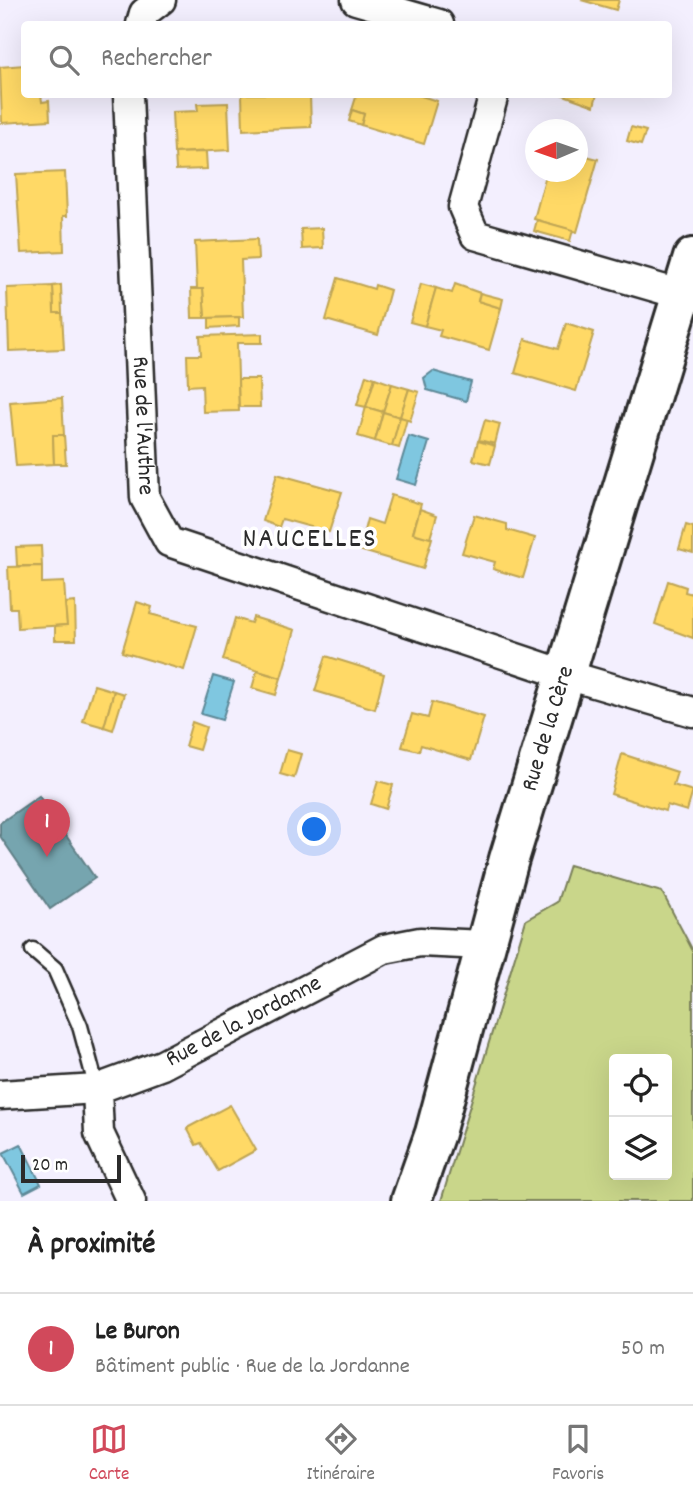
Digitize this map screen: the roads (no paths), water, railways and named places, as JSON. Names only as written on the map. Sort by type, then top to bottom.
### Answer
[{"type":"street","points":[[142,21],[144,13],[161,0]]},
{"type":"street","points":[[356,0],[429,21]]},
{"type":"street","name":"Rue de l'Authre","points":[[128,98],[145,498],[169,542],[567,675],[693,712]]},
{"type":"street","points":[[493,98],[463,206],[475,235],[688,296]]},
{"type":"street","name":"Rue de la Cère","points":[[411,1201],[435,1133],[484,945],[688,296],[693,258]]},
{"type":"street","name":"Rue de la Jordanne","points":[[0,1095],[97,1088],[162,1065],[384,949],[420,942],[484,945]]},
{"type":"street","points":[[97,1088],[99,1133],[123,1198]]},
{"type":"lane","points":[[33,950],[55,969],[80,1026],[97,1088]]},
{"type":"water","points":[[433,371],[471,382],[466,401],[427,390],[424,378]]},
{"type":"water","points":[[409,436],[429,442],[416,485],[396,479]]},
{"type":"water","points":[[213,676],[234,682],[222,720],[201,714]]},
{"type":"water","points":[[21,1144],[41,1184],[24,1193],[3,1153]]},
{"type":"place","name":"Le Buron","points":[[47,857]]},
{"type":"district","name":"NAUCELLES","points":[[310,541]]}]
